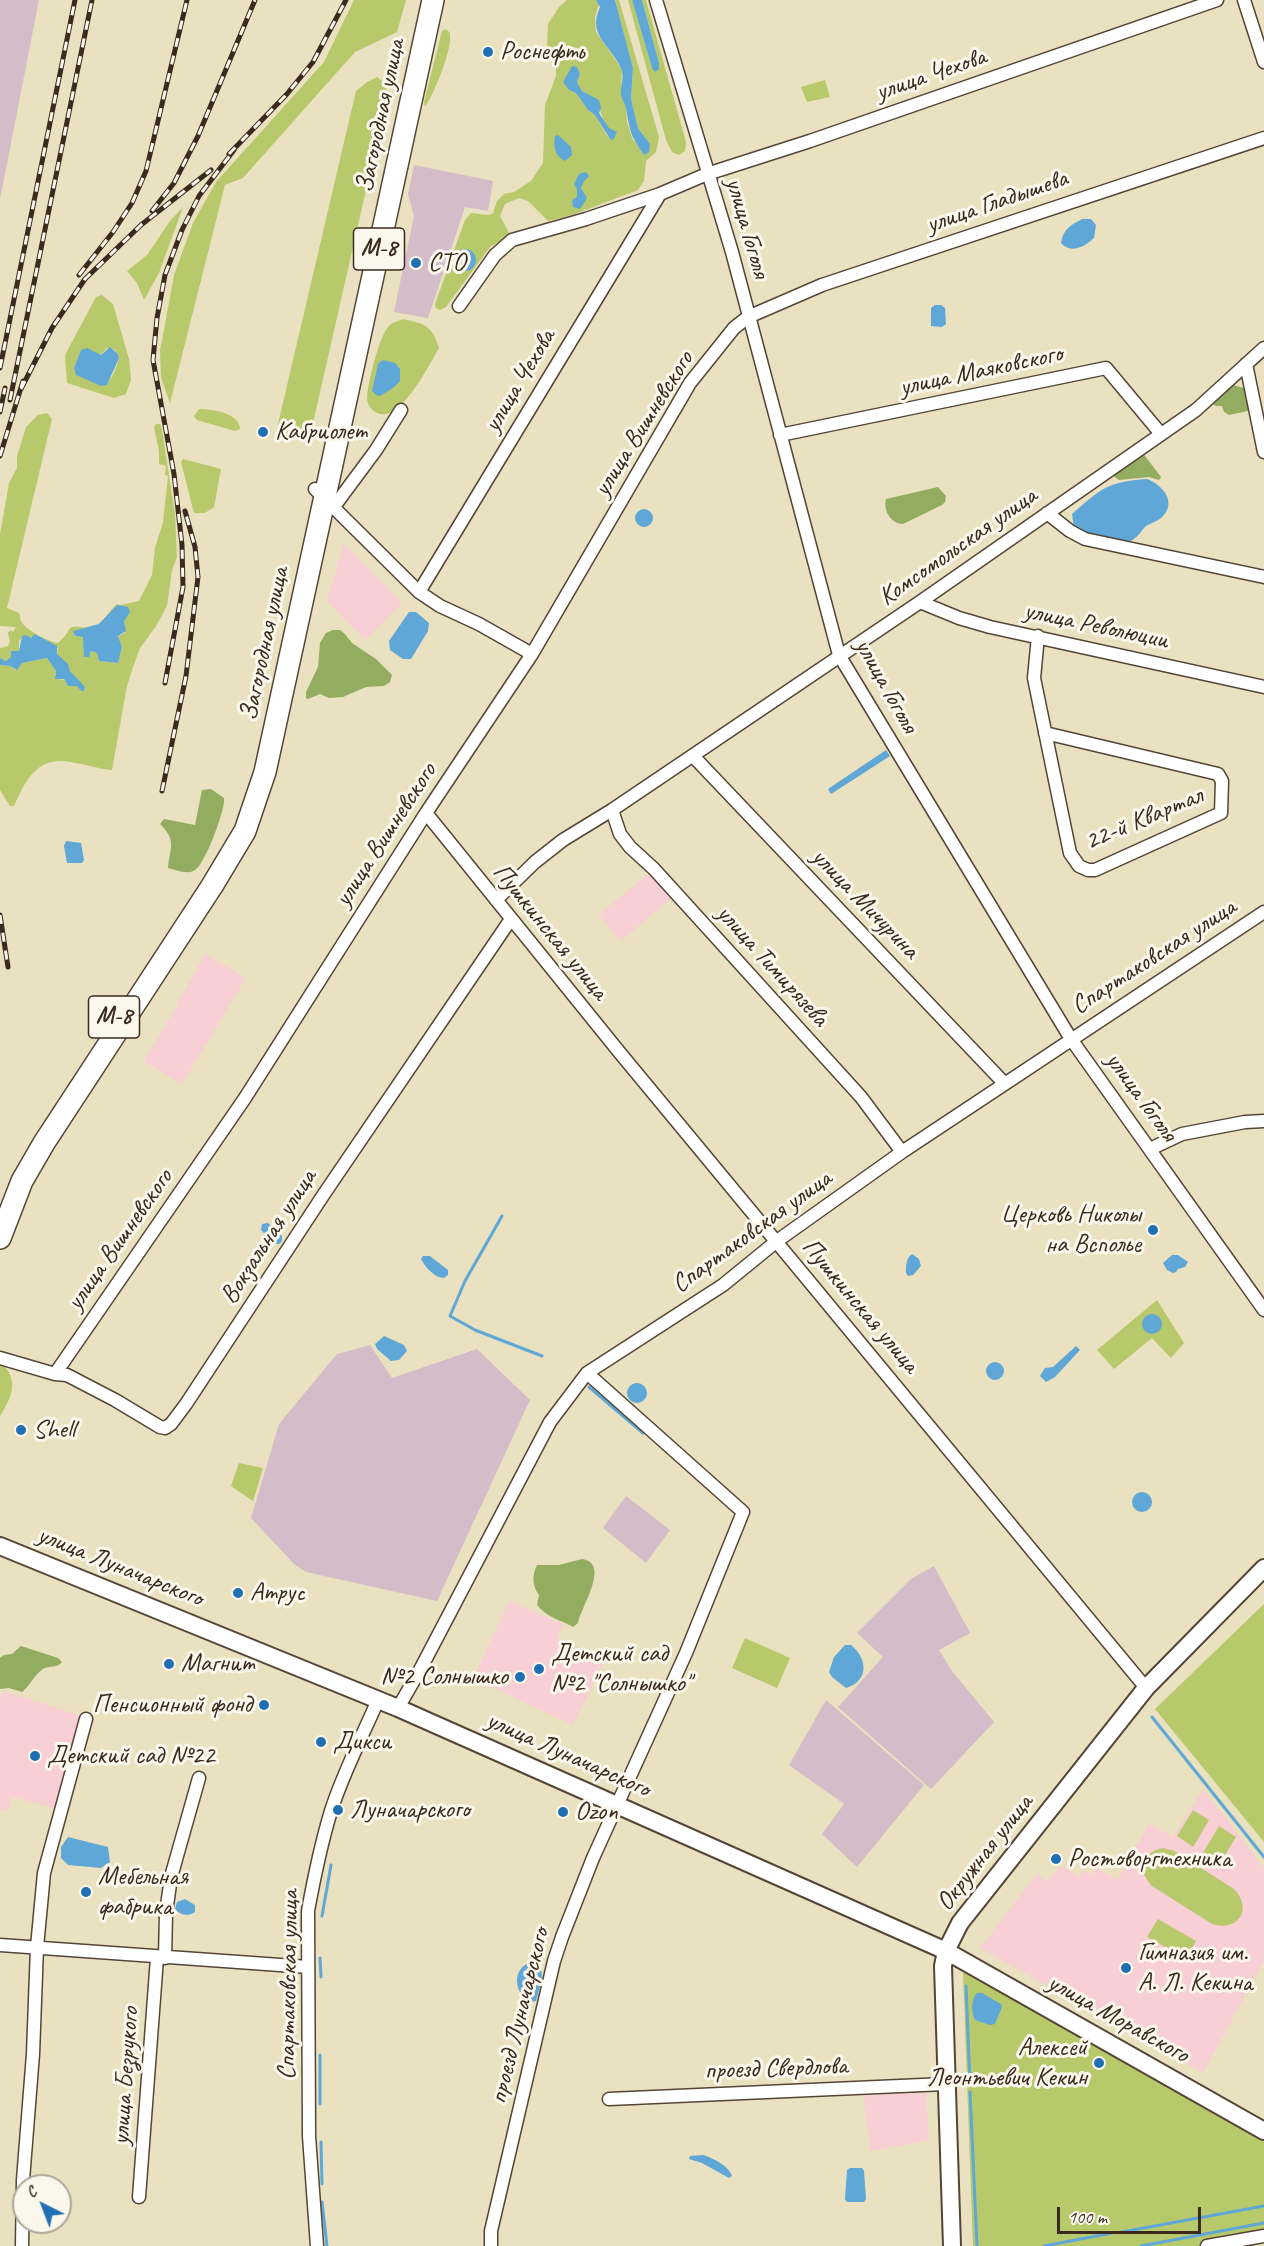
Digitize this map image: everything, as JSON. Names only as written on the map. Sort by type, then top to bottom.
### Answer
[{"type":"highway","name":"Загородная улица","points":[[0,1211],[14,1178],[49,1116],[214,865],[235,827],[248,794],[324,498],[423,0]]},
{"type":"highway","name":"Загородная улица","points":[[0,1238],[22,1181],[44,1143],[222,871],[245,831],[258,795],[271,748],[433,0]]},
{"type":"street","name":"улица Гоголя","points":[[656,0],[732,252],[839,656],[1071,1039],[1264,1310]]},
{"type":"street","name":"улица Чехова","points":[[459,306],[495,255],[512,240],[586,219],[660,194],[708,174],[1217,0]]},
{"type":"street","points":[[1244,0],[1264,62]]},
{"type":"street","name":"улица Гладышева","points":[[748,318],[822,285],[1264,138]]},
{"type":"street","name":"улица Чехова","points":[[419,592],[660,194]]},
{"type":"street","name":"улица Вишневского","points":[[55,1374],[245,1098],[426,813],[532,654],[690,383],[734,328],[748,318]]},
{"type":"street","name":"Комсомольская улица","points":[[496,900],[535,862],[563,840],[693,756],[920,602],[1196,410],[1264,348]]},
{"type":"street","points":[[1246,364],[1264,452]]},
{"type":"street","name":"улица Маяковского","points":[[780,435],[1106,368],[1161,434]]},
{"type":"street","points":[[401,410],[376,450],[324,498],[419,592],[440,606],[479,624],[532,654]]},
{"type":"street","points":[[1047,513],[1070,531],[1085,539],[1264,577]]},
{"type":"street","name":"улица Революции","points":[[920,602],[959,618],[1264,687]]},
{"type":"street","name":"22-й Квартал","points":[[1038,636],[1034,678],[1045,733],[1071,853],[1079,866],[1095,870],[1221,813],[1222,781],[1218,774],[1045,733]]},
{"type":"street","name":"улица Мичурина","points":[[693,756],[1004,1083]]},
{"type":"street","name":"улица Тимирязева","points":[[612,810],[620,834],[630,847],[654,869],[861,1097],[902,1152]]},
{"type":"street","name":"Пушкинская улица","points":[[426,813],[1146,1688]]},
{"type":"street","name":"Спартаковская улица","points":[[398,1708],[550,1422],[587,1373],[723,1285],[777,1241],[902,1152],[1264,912]]},
{"type":"street","name":"Вокзальная улица","points":[[0,1358],[55,1374],[67,1375],[160,1426],[165,1428],[171,1424],[511,919]]},
{"type":"street","points":[[1150,1149],[1182,1134],[1264,1120]]},
{"type":"street","name":"проезд Луначарского","points":[[491,2246],[491,2231],[554,1961],[587,1871],[686,1653],[743,1512],[587,1373]]},
{"type":"street","name":"улица Луначарского","points":[[0,1546],[398,1708],[946,1951]]},
{"type":"street","name":"Окружная улица","points":[[952,2246],[943,1966],[952,1936],[970,1909],[1022,1847],[1146,1688],[1264,1568]]},
{"type":"street","name":"Спартаковская улица","points":[[317,2246],[309,2136],[308,1911],[331,1811],[378,1700]]},
{"type":"street","points":[[22,2246],[23,2180],[33,2055],[37,1947],[47,1859],[63,1810],[86,1719]]},
{"type":"street","name":"улица Безрукого","points":[[139,2197],[161,1958],[171,1877],[199,1778]]},
{"type":"street","points":[[0,1946],[308,1967]]},
{"type":"street","name":"улица Моравского","points":[[946,1951],[1264,2131]]},
{"type":"street","name":"проезд Свердлова","points":[[609,2099],[945,2084]]},
{"type":"street","points":[[1207,2246],[1264,2236]]},
{"type":"shaded area","points":[[0,0],[39,0],[0,199]]},
{"type":"shaded area","points":[[414,165],[493,181],[488,211],[465,207],[428,318],[394,312],[414,216],[408,194]]},
{"type":"shaded area","points":[[344,543],[402,603],[365,640],[327,601]]},
{"type":"shaded area","points":[[650,872],[671,898],[621,941],[599,915]]},
{"type":"shaded area","points":[[205,954],[246,978],[182,1084],[144,1061]]},
{"type":"shaded area","points":[[370,1345],[392,1378],[477,1349],[530,1400],[437,1601],[306,1572],[294,1564],[251,1518],[279,1424],[337,1354]]},
{"type":"shaded area","points":[[626,1496],[670,1530],[646,1563],[603,1528]]},
{"type":"shaded area","points":[[934,1566],[970,1633],[939,1650],[952,1671],[994,1722],[931,1789],[838,1707],[883,1657],[857,1633],[911,1579]]},
{"type":"shaded area","name":"Детский сад №2 \"Солнышко\"","points":[[509,1601],[563,1624],[557,1638],[605,1660],[573,1725],[473,1679]]},
{"type":"shaded area","name":"Детский сад №22","points":[[3,1691],[79,1715],[59,1809],[12,1797],[7,1811],[0,1808],[0,1698]]},
{"type":"shaded area","points":[[826,1700],[924,1785],[857,1867],[822,1834],[844,1804],[789,1765]]},
{"type":"shaded area","points":[[1203,1789],[1264,1868],[1264,1961],[1203,2073],[980,1948],[1037,1874],[1047,1882],[1060,1866],[1079,1877],[1083,1870],[1092,1875],[1096,1868],[1118,1879],[1149,1824],[1173,1837]]},
{"type":"shaded area","points":[[926,2090],[929,2140],[871,2151],[864,2102],[866,2093]]},
{"type":"green space","points":[[354,0],[406,0],[397,32],[355,52],[243,178],[225,185],[170,403],[161,378],[160,351],[174,275],[193,223],[216,182],[324,62]]},
{"type":"green space","points":[[567,0],[596,0],[599,4],[595,17],[596,32],[622,69],[621,94],[626,107],[627,122],[632,138],[644,155],[650,144],[638,128],[631,99],[633,68],[615,0],[619,0],[659,137],[656,152],[646,161],[644,181],[638,190],[575,214],[548,221],[528,201],[519,198],[505,204],[500,216],[509,233],[507,237],[490,247],[446,307],[440,310],[435,304],[465,220],[471,213],[489,215],[493,213],[497,201],[504,194],[514,192],[531,181],[543,163],[545,105],[556,76],[556,58],[547,46],[548,24],[559,7]],"holes":[[[577,67],[580,74],[577,82],[582,91],[598,100],[609,139],[595,115],[588,110],[576,93]]]},
{"type":"green space","points":[[628,0],[632,0],[652,68],[659,63],[642,0],[646,0],[686,142],[685,151],[679,155],[672,152],[666,140]]},
{"type":"green space","points":[[445,29],[450,34],[448,51],[437,83],[425,107],[424,102],[442,31]]},
{"type":"green space","points":[[377,77],[386,84],[386,102],[313,423],[307,434],[296,438],[282,430],[278,424],[356,91]]},
{"type":"green space","points":[[825,80],[830,97],[807,102],[801,87]]},
{"type":"green space","points":[[183,207],[159,273],[144,300],[137,283],[127,271],[147,255],[170,221]]},
{"type":"green space","points":[[102,295],[113,304],[129,359],[131,380],[126,394],[114,398],[67,383],[65,355],[96,297]],"holes":[[[107,348],[115,350],[119,358],[113,375],[105,385],[101,386],[74,368],[81,350],[101,355]]]},
{"type":"green space","points":[[403,319],[427,327],[434,334],[439,348],[404,402],[386,414],[377,413],[370,407],[367,398],[375,359],[386,330],[391,324]]},
{"type":"green space","points":[[1233,385],[1244,388],[1250,406],[1248,411],[1229,415],[1224,412],[1222,406],[1213,404]]},
{"type":"green space","points":[[199,409],[224,413],[235,419],[240,429],[235,431],[197,420],[194,416]]},
{"type":"green space","points":[[47,413],[52,419],[7,608],[19,613],[22,623],[37,634],[31,638],[23,636],[19,641],[19,651],[11,651],[11,658],[6,661],[0,658],[0,648],[8,646],[10,642],[8,633],[11,630],[13,632],[16,627],[0,626],[0,535],[9,483],[17,468],[17,456],[26,427],[38,415]]},
{"type":"green space","points":[[160,424],[175,515],[177,557],[172,570],[167,606],[140,648],[127,686],[112,770],[63,761],[43,765],[30,777],[14,806],[10,806],[0,790],[0,665],[10,666],[16,670],[22,663],[47,658],[56,671],[57,679],[65,680],[68,686],[77,685],[81,691],[85,690],[57,654],[58,648],[40,636],[58,643],[70,628],[90,627],[78,631],[75,630],[74,636],[83,637],[86,656],[89,657],[91,651],[97,653],[99,661],[118,663],[122,647],[118,636],[125,633],[124,622],[129,614],[119,605],[96,625],[117,604],[139,601],[152,575],[155,548],[163,522],[168,476],[165,475],[166,466],[159,464],[154,427]]},
{"type":"green space","points":[[1142,452],[1161,477],[1159,480],[1149,477],[1119,480],[1112,475]]},
{"type":"green space","points":[[183,459],[221,469],[214,507],[205,513],[194,513],[181,462]]},
{"type":"green space","points":[[938,487],[946,496],[942,505],[903,524],[895,522],[889,516],[886,499]]},
{"type":"green space","points":[[340,630],[352,643],[376,659],[392,675],[390,682],[384,686],[366,687],[343,697],[329,698],[320,694],[306,698],[306,692],[318,667],[320,643],[326,633]]},
{"type":"green space","points":[[211,789],[224,798],[224,804],[204,858],[195,870],[189,872],[168,868],[171,840],[160,824],[164,819],[195,825],[202,790]]},
{"type":"green space","points":[[1157,1300],[1184,1343],[1171,1358],[1152,1338],[1114,1369],[1097,1350]]},
{"type":"green space","points":[[0,1362],[10,1375],[12,1388],[8,1402],[0,1416]]},
{"type":"green space","points":[[239,1463],[263,1468],[253,1501],[231,1486]]},
{"type":"green space","points":[[582,1559],[590,1562],[594,1568],[594,1577],[578,1623],[573,1627],[549,1615],[537,1605],[539,1595],[534,1584],[534,1573],[537,1565],[559,1565]]},
{"type":"green space","points":[[1264,1604],[1264,1842],[1155,1709]]},
{"type":"green space","points":[[745,1638],[790,1658],[777,1688],[732,1668]]},
{"type":"green space","points":[[21,1646],[58,1658],[62,1662],[43,1669],[22,1692],[9,1688],[0,1689],[0,1658],[12,1654]]},
{"type":"green space","points":[[1193,1810],[1209,1820],[1193,1847],[1177,1836]]},
{"type":"green space","points":[[1219,1826],[1236,1837],[1220,1863],[1203,1853]]},
{"type":"green space","points":[[1163,1848],[1174,1851],[1234,1889],[1240,1897],[1243,1911],[1236,1922],[1221,1926],[1212,1924],[1152,1886],[1144,1874],[1143,1862],[1150,1854]]},
{"type":"green space","points":[[1158,1919],[1196,1941],[1186,1958],[1147,1937]]},
{"type":"green space","points":[[963,1972],[1264,2137],[1264,2239],[1253,2246],[973,2246]]},
{"type":"water","points":[[596,0],[615,0],[633,68],[631,99],[638,128],[650,144],[649,152],[644,155],[631,133],[626,108],[621,97],[623,75],[621,68],[598,33],[596,25],[600,7]]},
{"type":"water","points":[[632,0],[642,0],[659,63],[659,69],[655,72],[652,68]]},
{"type":"water","points":[[572,66],[577,67],[580,74],[577,82],[582,91],[599,100],[601,108],[599,113],[609,128],[617,132],[613,140],[610,139],[595,115],[563,82]]},
{"type":"water","points":[[558,135],[571,147],[572,155],[565,161],[559,157],[554,144],[555,136]]},
{"type":"water","points":[[586,172],[589,176],[581,188],[587,198],[580,209],[573,207],[572,200],[577,197],[574,184],[579,174]]},
{"type":"water","points":[[1082,219],[1091,219],[1096,225],[1094,238],[1078,248],[1065,246],[1061,243],[1066,231]]},
{"type":"water","points":[[465,249],[473,252],[476,260],[473,268],[465,271],[457,268],[454,260],[457,252]]},
{"type":"water","points":[[935,305],[945,308],[946,324],[942,327],[931,326],[931,308]]},
{"type":"water","points":[[110,347],[119,358],[107,385],[101,386],[76,375],[74,368],[81,350],[87,348],[101,355]]},
{"type":"water","points":[[383,360],[395,363],[400,369],[400,381],[380,396],[372,391],[378,364]]},
{"type":"water","points":[[1147,479],[1162,489],[1168,499],[1167,510],[1161,518],[1146,526],[1134,539],[1128,542],[1081,533],[1074,528],[1072,514],[1105,488],[1122,482]]},
{"type":"water","points":[[640,509],[648,509],[653,514],[651,525],[640,527],[635,522],[635,514]]},
{"type":"water","points":[[117,605],[128,607],[130,612],[124,622],[126,631],[118,636],[122,647],[118,663],[99,661],[97,653],[91,651],[89,657],[84,657],[83,637],[75,636],[73,631],[99,624]]},
{"type":"water","points":[[409,612],[416,612],[429,623],[428,631],[411,659],[403,659],[390,650],[389,641]]},
{"type":"water","points":[[35,634],[57,646],[57,654],[68,664],[70,671],[85,687],[84,691],[77,686],[68,686],[64,679],[55,679],[56,671],[47,658],[22,663],[17,670],[10,666],[0,665],[0,658],[6,661],[11,657],[11,651],[19,651],[22,636],[26,635],[31,638]]},
{"type":"water","points":[[886,750],[890,756],[831,794],[828,789]]},
{"type":"water","points":[[66,841],[81,843],[84,860],[82,863],[67,863],[64,846]]},
{"type":"water","points":[[268,1223],[282,1236],[279,1244],[275,1244],[261,1230],[262,1224]]},
{"type":"water","points":[[912,1254],[919,1259],[921,1266],[913,1275],[908,1276],[907,1262]]},
{"type":"water","points":[[1172,1255],[1178,1255],[1188,1262],[1185,1267],[1173,1273],[1167,1270],[1163,1263]]},
{"type":"water","points":[[423,1256],[430,1256],[448,1270],[448,1275],[441,1278],[434,1274],[421,1259]]},
{"type":"water","points":[[1152,1314],[1159,1317],[1162,1324],[1159,1331],[1152,1334],[1145,1331],[1142,1324],[1145,1317]]},
{"type":"water","points":[[384,1336],[404,1345],[407,1351],[399,1360],[391,1361],[377,1349],[375,1344]]},
{"type":"water","points":[[1076,1346],[1080,1350],[1055,1377],[1046,1382],[1040,1376],[1045,1368],[1053,1367]]},
{"type":"water","points":[[995,1362],[1001,1365],[1004,1371],[1001,1377],[995,1380],[989,1377],[986,1371],[989,1365]]},
{"type":"water","points":[[637,1383],[644,1386],[647,1393],[644,1400],[637,1403],[630,1400],[627,1393],[630,1386]]},
{"type":"water","points":[[1142,1492],[1149,1495],[1152,1502],[1149,1509],[1142,1512],[1135,1509],[1132,1502],[1135,1495]]},
{"type":"water","points":[[845,1645],[851,1645],[857,1651],[864,1669],[859,1680],[846,1688],[829,1672],[834,1657]]},
{"type":"water","points":[[68,1837],[108,1847],[110,1862],[101,1868],[68,1865],[61,1858],[61,1847]]},
{"type":"water","points":[[185,1899],[195,1905],[195,1912],[184,1915],[175,1909],[177,1902]]},
{"type":"water","points":[[531,1962],[540,1968],[542,1978],[536,2001],[530,2002],[521,1993],[517,1981],[520,1970]]},
{"type":"water","points":[[977,1993],[982,1993],[1001,2004],[1002,2007],[995,2024],[990,2025],[975,2020],[972,2006]]},
{"type":"water","points":[[703,2155],[716,2160],[732,2176],[729,2178],[702,2163],[689,2159],[690,2156]]},
{"type":"water","points":[[862,2168],[864,2171],[866,2199],[864,2202],[847,2202],[845,2199],[847,2170]]},
{"type":"waterway","points":[[502,1216],[465,1281],[450,1316],[475,1330],[542,1356]]},
{"type":"waterway","points":[[589,1387],[643,1433]]},
{"type":"waterway","points":[[1152,1717],[1264,1857]]},
{"type":"waterway","points":[[322,1916],[331,1865]]},
{"type":"waterway","points":[[320,1958],[321,1977]]},
{"type":"waterway","points":[[966,1986],[970,2082]]},
{"type":"waterway","points":[[320,2055],[320,2104]]},
{"type":"waterway","points":[[970,2092],[977,2245]]},
{"type":"waterway","points":[[321,2142],[322,2184]]},
{"type":"waterway","points":[[322,2202],[327,2246]]},
{"type":"waterway","points":[[1122,2232],[1264,2206]]},
{"type":"waterway","points":[[1141,2246],[1264,2223]]},
{"type":"waterway","points":[[1044,2246],[1112,2233]]},
{"type":"railway","points":[[0,368],[75,0]]},
{"type":"railway","points":[[10,400],[92,0]]},
{"type":"railway","points":[[79,275],[113,232],[132,203],[146,171],[187,0]]},
{"type":"railway","points":[[152,211],[174,183],[198,136],[255,0]]},
{"type":"railway","points":[[229,154],[287,94],[313,62],[346,0]]},
{"type":"railway","points":[[165,683],[183,587],[182,545],[174,474],[153,360],[157,318],[165,275],[182,230],[199,196],[234,150]]},
{"type":"railway","points":[[21,389],[52,328],[85,279],[141,225],[211,170]]},
{"type":"railway","points":[[0,456],[23,381]]},
{"type":"railway","points":[[0,412],[5,388]]},
{"type":"railway","points":[[162,791],[186,676],[198,577],[195,547],[185,511]]},
{"type":"railway","points":[[0,915],[8,967]]},
{"type":"place","name":"Роснефть","points":[[488,52]]},
{"type":"place","name":"СТО","points":[[416,263]]},
{"type":"place","name":"Кабриолет","points":[[263,432]]},
{"type":"place","name":"Церковь Николы на Всполье","points":[[1153,1230]]},
{"type":"place","name":"Shell","points":[[21,1430]]},
{"type":"place","name":"Атрус","points":[[238,1593]]},
{"type":"place","name":"Магнит","points":[[169,1664]]},
{"type":"place","name":"Детский сад №2 \"Солнышко\"","points":[[539,1669]]},
{"type":"place","name":"№2 Солнышко","points":[[520,1677]]},
{"type":"place","name":"Пенсионный фонд","points":[[264,1705]]},
{"type":"place","name":"Дикси","points":[[321,1742]]},
{"type":"place","name":"Детский сад №22","points":[[35,1756]]},
{"type":"place","name":"Луначарского","points":[[338,1810]]},
{"type":"place","name":"Ozon","points":[[563,1812]]},
{"type":"place","name":"Ростоворгтехника","points":[[1056,1859]]},
{"type":"place","name":"Мебельная фабрика","points":[[86,1892]]},
{"type":"place","name":"Гимназия им. А. Л. Кекина","points":[[1126,1968]]},
{"type":"place","name":"Алексей Леонтьевич Кекин","points":[[1099,2063]]}]
